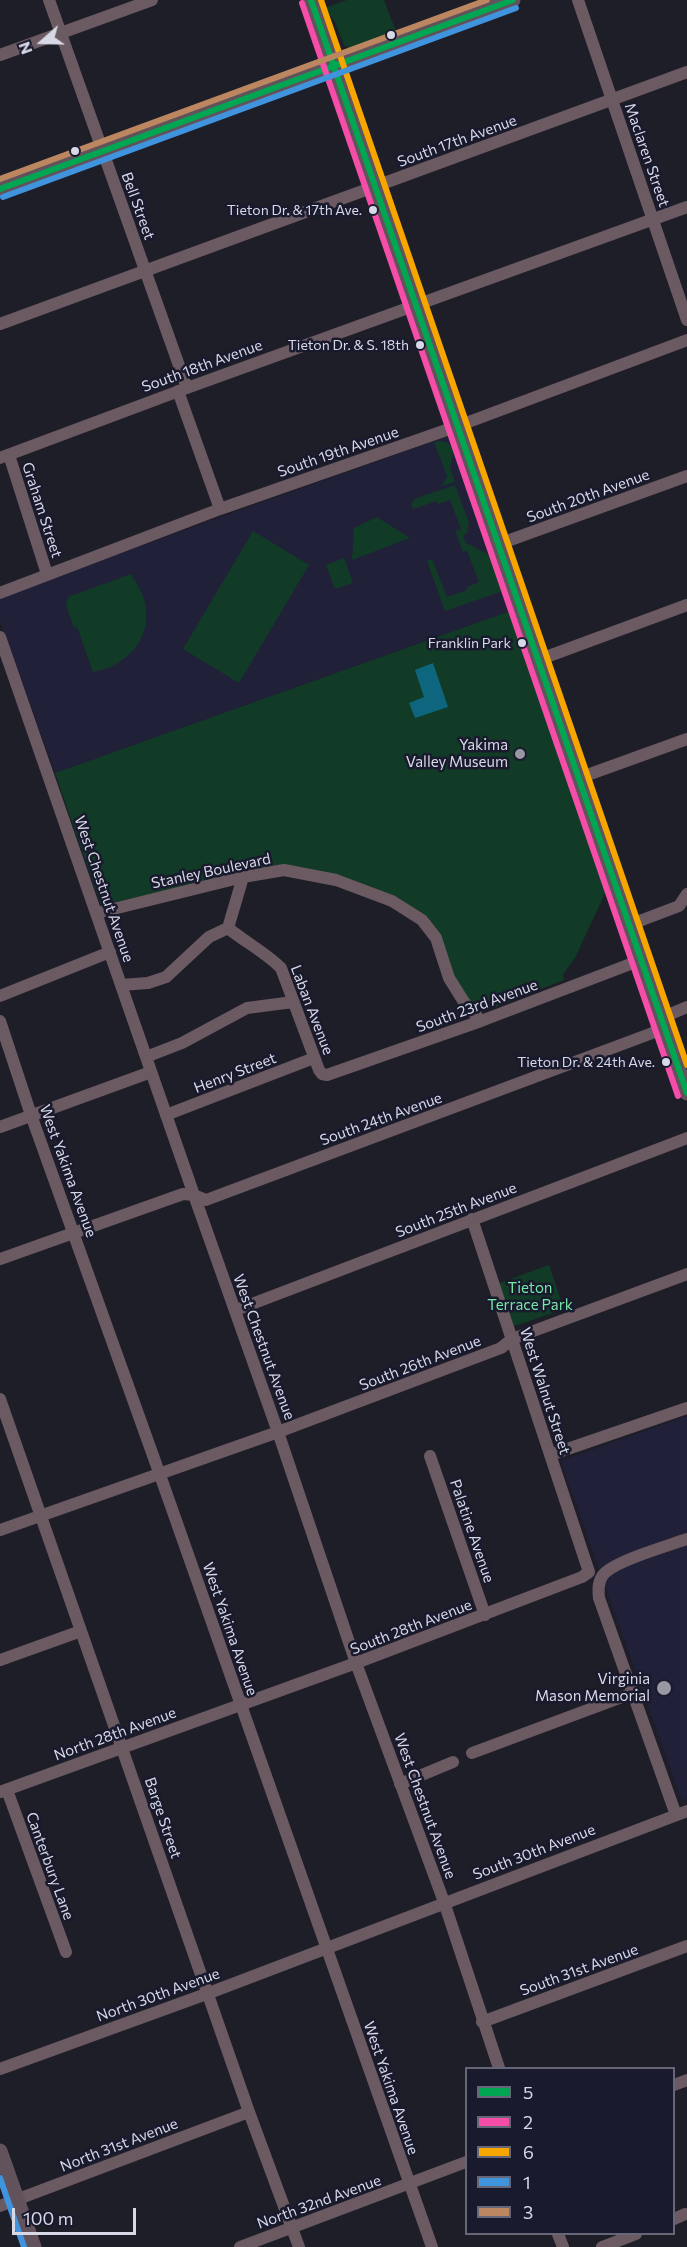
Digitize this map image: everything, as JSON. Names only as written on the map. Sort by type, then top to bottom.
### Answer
[{"type":"main road","points":[[311,0],[687,1093]]},
{"type":"main road","points":[[0,189],[513,0]]},
{"type":"main road","points":[[0,2151],[34,2247]]},
{"type":"street","name":"Bell Street","points":[[49,0],[146,272],[220,509]]},
{"type":"street","points":[[0,55],[152,0]]},
{"type":"street","name":"Maclaren Street","points":[[578,0],[687,320]]},
{"type":"street","name":"South 17th Avenue","points":[[0,324],[687,72]]},
{"type":"street","name":"South 18th Avenue","points":[[4,457],[182,389],[687,207]]},
{"type":"street","name":"South 19th Avenue","points":[[0,593],[220,509],[458,426],[687,340]]},
{"type":"street","name":"Graham Street","points":[[4,457],[47,574]]},
{"type":"street","name":"South 20th Avenue","points":[[499,543],[687,476]]},
{"type":"street","points":[[538,660],[687,605]]},
{"type":"street","name":"West Chestnut Avenue","points":[[0,637],[279,1432],[356,1663],[444,1902],[499,2067]]},
{"type":"street","points":[[579,778],[687,739]]},
{"type":"street","name":"Stanley Boulevard","points":[[96,913],[243,877],[284,870],[336,880],[392,901],[422,920],[436,938],[449,978],[464,1002],[480,1021]]},
{"type":"street","points":[[121,985],[148,983],[166,977],[209,938],[228,928],[243,877]]},
{"type":"street","points":[[629,926],[679,906],[687,894]]},
{"type":"street","name":"Laban Avenue","points":[[228,928],[281,968],[322,1074]]},
{"type":"street","points":[[0,996],[110,952]]},
{"type":"street","name":"South 23rd Avenue","points":[[322,1074],[327,1075],[480,1021],[641,960]]},
{"type":"street","points":[[146,1057],[182,1043],[247,1008],[293,1002]]},
{"type":"street","name":"South 24th Avenue","points":[[0,1259],[183,1194],[194,1195],[206,1200],[655,1032],[661,1018],[687,1007]]},
{"type":"street","name":"West Yakima Avenue","points":[[0,1021],[31,1115],[432,2247]]},
{"type":"street","name":"Henry Street","points":[[166,1115],[314,1058]]},
{"type":"street","points":[[0,1126],[152,1072]]},
{"type":"street","name":"South 25th Avenue","points":[[236,1310],[687,1138]]},
{"type":"street","name":"West Walnut Street","points":[[472,1219],[589,1572]]},
{"type":"street","name":"South 26th Avenue","points":[[0,1530],[279,1432],[501,1348],[512,1339],[687,1274]]},
{"type":"street","name":"Barge Street","points":[[0,1399],[249,2112],[299,2247]]},
{"type":"street","points":[[550,1455],[687,1408]]},
{"type":"street","name":"Palatine Avenue","points":[[430,1456],[485,1615]]},
{"type":"street","points":[[681,1813],[633,1693],[599,1598],[598,1588],[600,1580],[611,1568],[687,1539]]},
{"type":"street","name":"South 28th Avenue","points":[[241,1706],[485,1615],[582,1577],[589,1572]]},
{"type":"street","points":[[0,1660],[81,1631]]},
{"type":"street","points":[[472,1753],[633,1693]]},
{"type":"street","name":"North 28th Avenue","points":[[3,1791],[241,1706]]},
{"type":"street","points":[[400,1784],[453,1762]]},
{"type":"street","name":"Canterbury Lane","points":[[3,1791],[66,1952]]},
{"type":"street","name":"South 30th Avenue","points":[[325,1947],[681,1813]]},
{"type":"street","name":"South 31st Avenue","points":[[482,2022],[687,1946]]},
{"type":"street","name":"North 30th Avenue","points":[[0,2069],[209,1993],[325,1947]]},
{"type":"street","name":"North 31st Avenue","points":[[0,2206],[249,2112]]},
{"type":"street","name":"North 32nd Avenue","points":[[240,2247],[465,2162]]},
{"type":"street","points":[[602,2247],[633,2235]]},
{"type":"shaded area","points":[[451,435],[510,611],[55,773],[0,620],[0,596]]},
{"type":"shaded area","name":"Virginia Mason Memorial","points":[[687,1416],[687,1799],[682,1801],[561,1461]]},
{"type":"green space","points":[[347,0],[384,0],[397,34],[354,49],[344,45],[335,22],[325,8]]},
{"type":"green space","points":[[441,441],[454,449],[450,467],[455,482],[442,486],[447,476],[434,442]]},
{"type":"green space","points":[[455,485],[469,523],[467,533],[463,536],[466,543],[492,556],[503,591],[445,611],[427,561],[432,559],[447,597],[467,590],[467,587],[479,582],[467,551],[463,552],[455,531],[461,529],[450,500],[438,504],[437,501],[413,509],[411,505],[414,499]]},
{"type":"green space","points":[[377,517],[410,538],[352,560],[354,528]]},
{"type":"green space","points":[[253,531],[309,565],[239,683],[183,649]]},
{"type":"green space","points":[[344,558],[353,583],[335,589],[326,565]]},
{"type":"green space","points":[[131,574],[144,599],[146,625],[142,637],[127,656],[106,669],[93,672],[77,627],[74,628],[66,605],[68,597]]},
{"type":"green space","name":"Franklin Park","points":[[510,611],[607,889],[575,958],[563,974],[564,980],[488,1009],[471,1003],[456,982],[423,916],[399,898],[300,867],[268,868],[101,905],[55,773]]},
{"type":"green space","name":"Tieton Terrace Park","points":[[549,1265],[564,1309],[512,1327],[497,1284]]},
{"type":"water","points":[[433,663],[448,707],[415,718],[409,703],[424,697],[415,670]]},
{"type":"transit line","name":"5","points":[[311,0],[687,1093]]},
{"type":"transit line","name":"6","points":[[321,0],[687,1065]]},
{"type":"transit line","name":"3","points":[[0,179],[487,0]]},
{"type":"transit line","name":"5","points":[[0,189],[513,0]]},
{"type":"transit line","name":"2","points":[[302,3],[678,1096]]},
{"type":"transit line","name":"1","points":[[3,197],[516,8]]},
{"type":"transit line","name":"1","points":[[0,2178],[24,2247]]},
{"type":"place","name":"Tieton Dr. & 17th Ave.","points":[[373,210]]},
{"type":"place","name":"Tieton Dr. & S. 18th","points":[[420,345]]},
{"type":"place","name":"Franklin Park","points":[[522,643]]},
{"type":"place","name":"Yakima Valley Museum","points":[[520,754]]},
{"type":"place","name":"Tieton Dr. & 24th Ave.","points":[[666,1062]]},
{"type":"place","name":"Virginia Mason Memorial","points":[[664,1688]]}]
